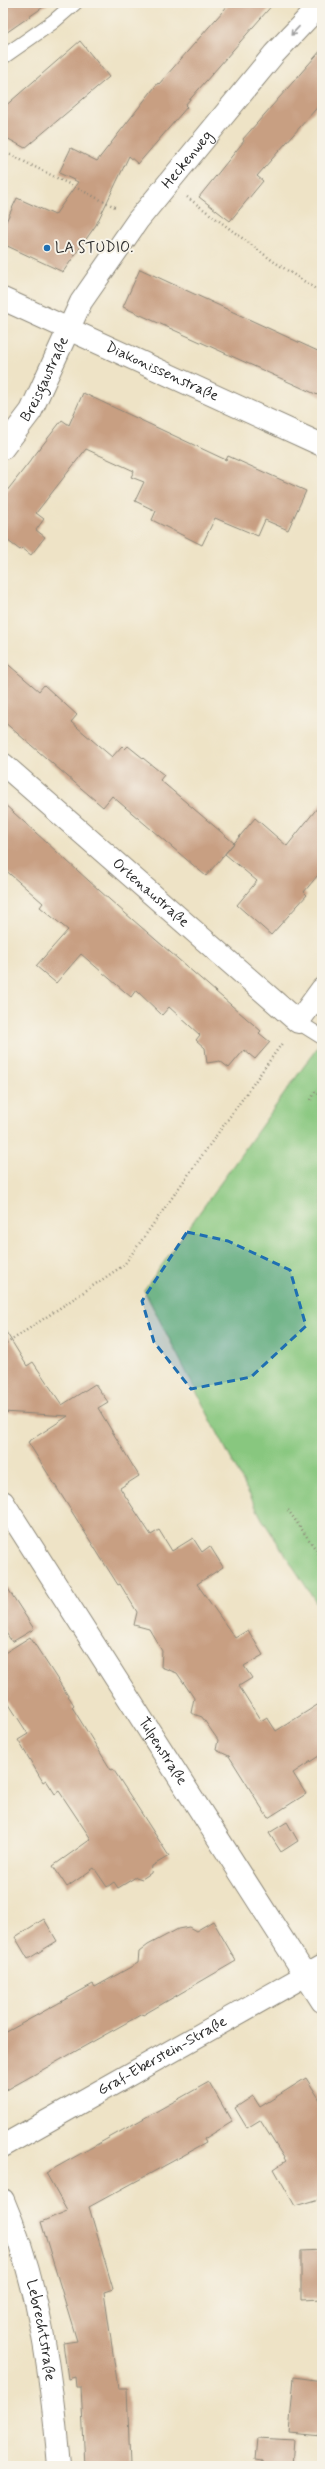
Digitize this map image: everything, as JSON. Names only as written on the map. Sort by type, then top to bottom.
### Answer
[{"type":"street","name":"Heckenweg","points":[[69,328],[81,302],[152,202],[274,54],[322,3]]},
{"type":"street","name":"Diakonissenstraße","points":[[3,300],[69,328],[322,445]]},
{"type":"street","name":"Breisgaustraße","points":[[3,448],[30,411],[69,328]]},
{"type":"street","name":"Ortenaustraße","points":[[3,764],[298,1022]]},
{"type":"street","points":[[298,1022],[322,989]]},
{"type":"street","name":"Tulpenstraße","points":[[3,1502],[314,1970],[322,2001]]},
{"type":"street","name":"Graf-Eberstein-Straße","points":[[3,2146],[314,1970]]},
{"type":"street","name":"Lebrechtstraße","points":[[3,2200],[31,2278],[44,2336],[53,2393],[59,2466]]},
{"type":"lane","points":[[3,57],[53,22],[75,3]]},
{"type":"lane","points":[[298,1022],[322,1038]]},
{"type":"path","points":[[3,151],[108,203],[138,220]]},
{"type":"path","points":[[168,182],[225,227],[322,293]]},
{"type":"path","points":[[3,1346],[124,1265],[298,1022]]},
{"type":"path","points":[[310,1100],[315,1092],[322,1096]]},
{"type":"path","points":[[288,1510],[322,1558]]},
{"type":"highlighted area","points":[[187,1232],[228,1241],[290,1270],[306,1326],[251,1377],[191,1389],[154,1342],[142,1301]]},
{"type":"green space","points":[[322,1041],[322,1611],[262,1519],[144,1290]]},
{"type":"building","points":[[3,3],[49,3],[3,35]]},
{"type":"building","points":[[230,3],[274,3],[185,105],[187,107],[138,164],[129,156],[96,225],[63,272],[3,244],[3,228],[17,198],[55,215],[78,182],[59,173],[71,148],[97,161],[158,83],[159,84]]},
{"type":"building","points":[[80,41],[109,77],[25,148],[3,136],[3,108]]},
{"type":"building","points":[[322,49],[322,102],[257,176],[263,181],[230,221],[199,197],[244,141],[243,139]]},
{"type":"building","points":[[140,269],[322,353],[322,397],[123,307]]},
{"type":"building","points":[[83,393],[226,460],[228,456],[306,491],[288,530],[265,520],[258,536],[215,518],[202,545],[152,520],[156,511],[135,501],[144,482],[131,477],[134,471],[86,449],[36,513],[44,519],[36,530],[45,537],[31,555],[22,548],[20,550],[3,537],[3,496],[62,420],[69,425]]},
{"type":"building","points":[[3,660],[39,691],[44,685],[77,715],[71,722],[112,757],[122,746],[125,749],[128,746],[164,775],[160,780],[234,843],[206,876],[112,796],[103,807],[3,721]]},
{"type":"building","points":[[322,802],[322,870],[304,892],[307,895],[271,935],[237,905],[257,881],[225,854],[255,818],[287,846]]},
{"type":"building","points":[[3,803],[110,900],[261,1031],[259,1033],[270,1042],[255,1059],[244,1050],[229,1068],[220,1061],[207,1063],[205,1048],[196,1040],[200,1035],[169,1007],[162,1015],[136,990],[131,997],[81,954],[56,983],[36,966],[68,930],[40,907],[43,903],[3,868]]},
{"type":"building","points":[[3,1327],[27,1366],[33,1362],[62,1405],[95,1384],[108,1402],[98,1408],[139,1476],[120,1488],[151,1535],[159,1530],[172,1551],[193,1538],[202,1552],[210,1546],[223,1567],[197,1584],[235,1638],[248,1630],[263,1655],[244,1666],[252,1678],[239,1686],[261,1721],[267,1717],[276,1731],[322,1702],[322,1754],[293,1773],[306,1794],[268,1818],[229,1756],[216,1750],[218,1740],[202,1717],[191,1713],[194,1698],[177,1673],[161,1667],[162,1651],[149,1629],[134,1625],[137,1612],[120,1584],[118,1585],[28,1442],[68,1416],[3,1412]]},
{"type":"building","points":[[3,1581],[34,1629],[12,1642],[3,1628]]},
{"type":"building","points":[[30,1637],[74,1705],[72,1707],[111,1770],[113,1769],[169,1856],[152,1866],[151,1873],[142,1879],[136,1877],[118,1888],[114,1882],[107,1887],[94,1868],[67,1887],[53,1866],[91,1839],[59,1791],[55,1794],[46,1780],[43,1782],[18,1740],[28,1734],[3,1695],[3,1654]]},
{"type":"building","points":[[287,1822],[298,1841],[281,1852],[269,1833]]},
{"type":"building","points":[[44,1919],[57,1941],[28,1959],[15,1937]]},
{"type":"building","points":[[213,1921],[236,1961],[143,2015],[142,2014],[3,2092],[3,2034],[93,1984],[95,1987],[138,1963],[139,1952],[148,1945],[178,1929],[189,1927],[196,1931]]},
{"type":"building","points":[[306,2078],[322,2103],[322,2198],[295,2206],[274,2169],[286,2161],[260,2120],[247,2128],[235,2108],[253,2096],[260,2107]]},
{"type":"building","points":[[209,2082],[232,2122],[204,2139],[206,2143],[89,2207],[113,2289],[104,2292],[118,2388],[127,2388],[130,2466],[85,2466],[81,2387],[76,2387],[75,2377],[68,2379],[63,2343],[77,2341],[41,2222],[67,2211],[46,2173]]},
{"type":"building","points":[[322,2250],[322,2299],[301,2300],[301,2251]]},
{"type":"building","points":[[294,2377],[322,2381],[322,2436],[289,2433]]},
{"type":"building","points":[[257,2438],[294,2440],[292,2466],[262,2466],[262,2461],[255,2460]]},
{"type":"place","name":"LA STUDIO.","points":[[47,248]]}]
